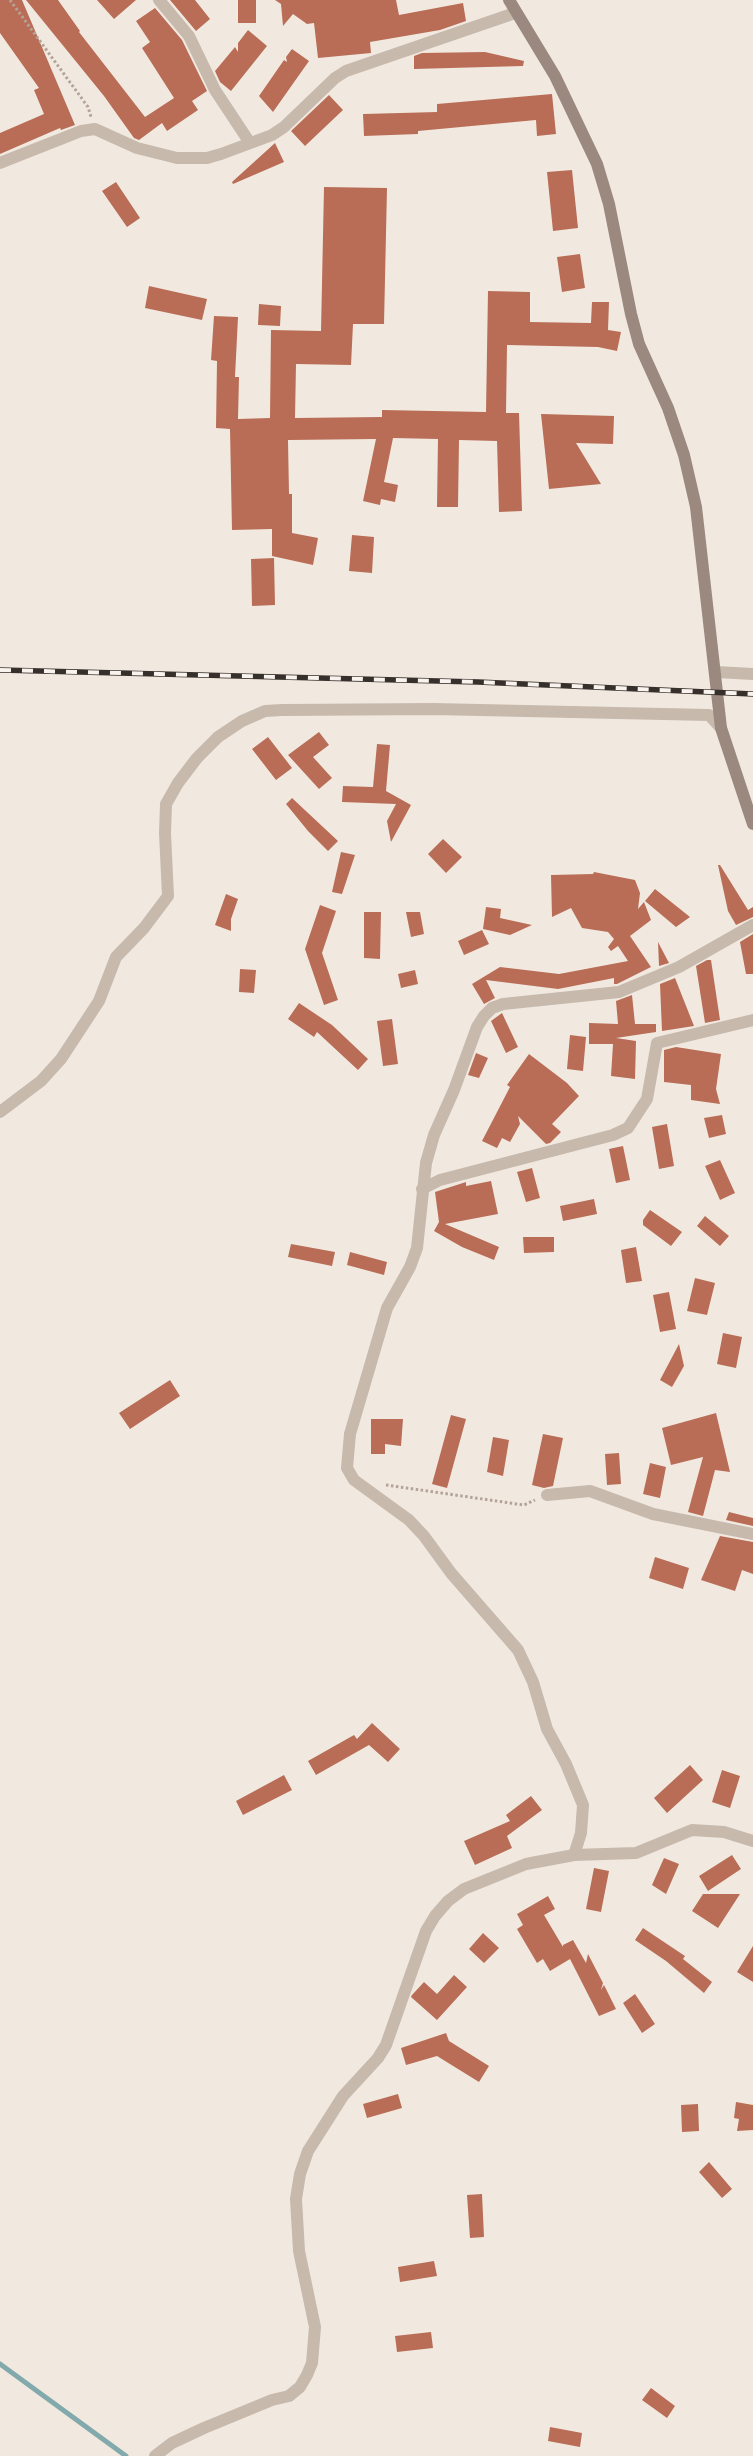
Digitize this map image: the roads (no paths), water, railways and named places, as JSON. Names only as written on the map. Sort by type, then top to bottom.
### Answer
[{"type":"street","points":[[159,0],[188,36],[215,90],[250,143]]},
{"type":"street","points":[[509,0],[515,13],[555,76],[597,164],[609,204],[630,314],[639,344],[668,408],[684,455],[696,508],[716,672],[720,728],[753,824]]},
{"type":"street","points":[[0,163],[81,130],[95,129],[137,148],[177,158],[207,158],[272,135],[284,127],[335,78],[346,71],[515,13]]},
{"type":"street","points":[[716,672],[753,674]]},
{"type":"street","points":[[0,1112],[41,1081],[61,1058],[99,1001],[116,957],[144,928],[168,896],[165,833],[166,804],[178,783],[197,758],[218,737],[242,722],[265,711],[434,708],[709,715],[720,728]]},
{"type":"street","points":[[574,1855],[581,1833],[583,1804],[566,1764],[547,1729],[533,1682],[518,1650],[451,1573],[424,1536],[409,1520],[354,1480],[347,1468],[350,1434],[387,1308],[410,1267],[417,1248],[422,1189],[426,1163],[434,1135],[454,1090],[477,1027],[492,1008],[517,1001],[619,992],[678,967],[753,925]]},
{"type":"street","points":[[422,1189],[440,1180],[613,1135],[628,1128],[647,1099],[657,1044],[753,1020]]},
{"type":"street","points":[[547,1495],[590,1491],[653,1514],[753,1534]]},
{"type":"street","points":[[155,2456],[172,2443],[204,2428],[272,2400],[288,2396],[300,2387],[307,2375],[312,2362],[315,2327],[298,2251],[296,2198],[300,2174],[308,2151],[343,2096],[378,2058],[386,2045],[418,1951],[435,1916],[448,1901],[464,1889],[526,1864],[574,1855],[636,1853],[692,1830],[724,1832],[753,1840]]},
{"type":"waterway","points":[[0,2364],[126,2456]]},
{"type":"railway","points":[[0,670],[478,682],[753,694]]}]
